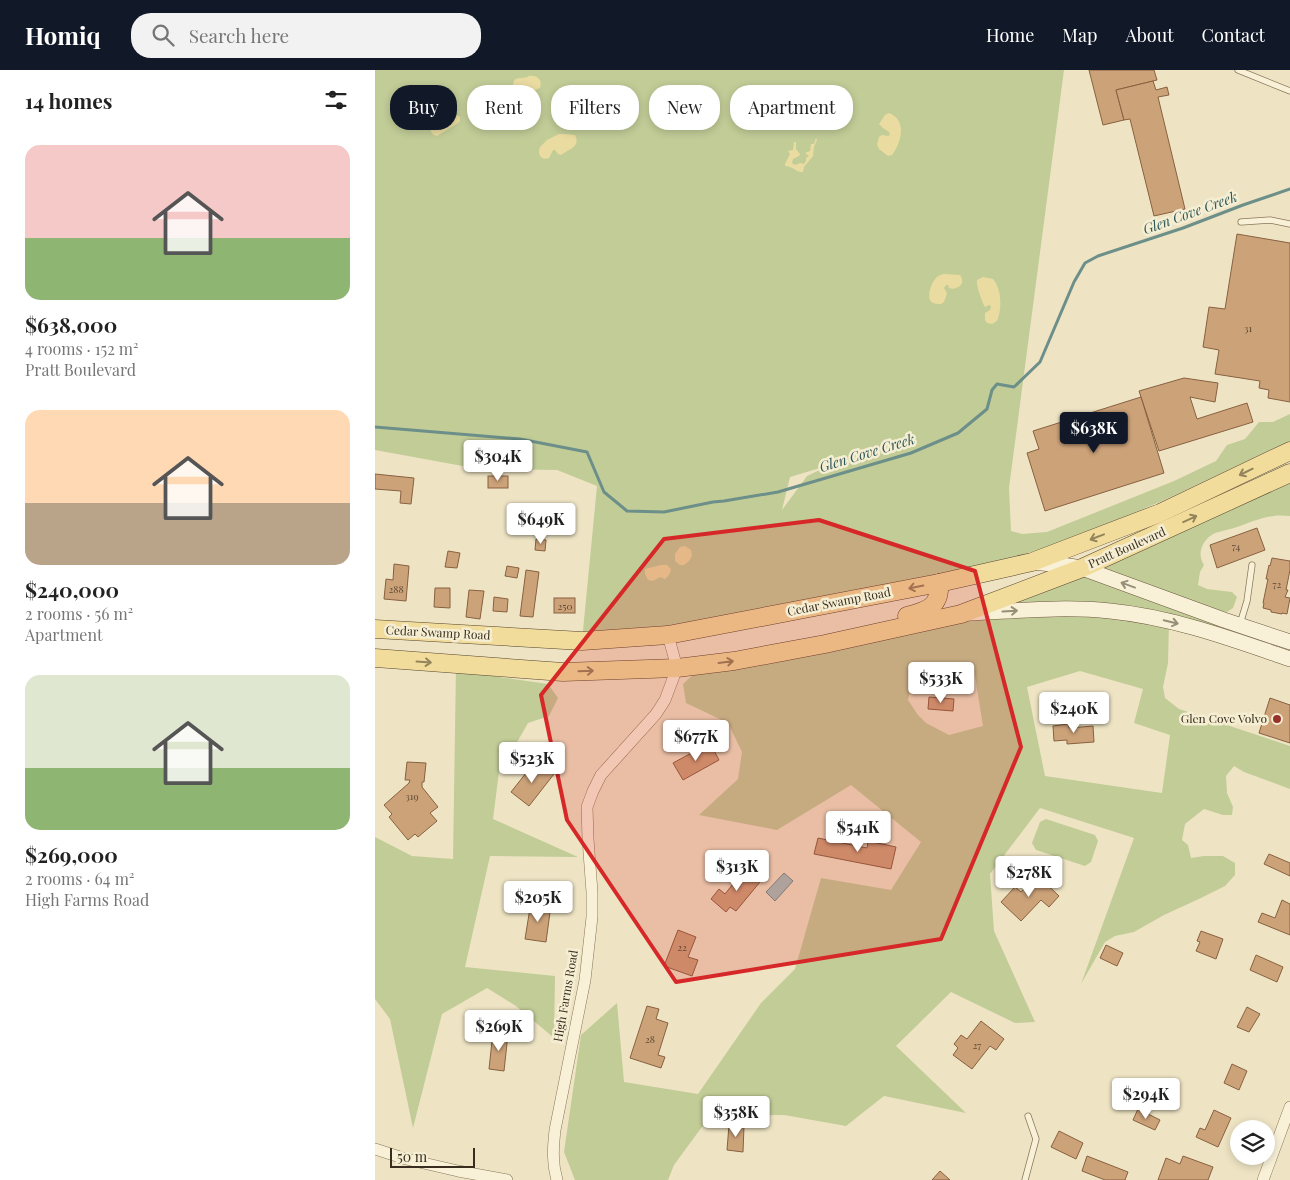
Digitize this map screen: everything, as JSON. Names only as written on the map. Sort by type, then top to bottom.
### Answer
[{"type":"main road","name":"Pratt Boulevard","points":[[1032,562],[1160,513],[1290,451]]},
{"type":"main road","name":"Pratt Boulevard","points":[[961,614],[1082,568],[1290,473]]},
{"type":"main road","name":"Cedar Swamp Road","points":[[375,629],[582,641],[668,635],[939,583],[1032,562],[1082,568],[1240,626],[1290,642]]},
{"type":"main road","points":[[809,647],[840,632],[925,611],[938,598],[940,593],[939,583]]},
{"type":"main road","points":[[375,658],[563,672],[677,668],[734,661],[809,647],[961,614],[1058,609],[1110,611],[1146,616],[1240,642],[1290,659]]},
{"type":"main road","points":[[1240,642],[1247,638],[1253,638],[1290,650]]},
{"type":"street","points":[[668,635],[677,668]]},
{"type":"street","name":"High Farms Road","points":[[557,1180],[553,1166],[555,1130],[585,980],[592,917],[593,892],[587,807],[601,775],[656,714],[665,700],[677,668]]},
{"type":"street","points":[[1263,1180],[1290,1107]]},
{"type":"street","points":[[375,1149],[406,1159],[507,1180]]},
{"type":"lane","points":[[1238,70],[1290,91]]},
{"type":"lane","points":[[1241,222],[1270,220],[1290,224]]},
{"type":"lane","points":[[1240,626],[1247,601],[1252,565]]},
{"type":"lane","points":[[1025,1180],[1036,1139],[1027,1116]]},
{"type":"highlighted area","points":[[819,520],[975,571],[1021,747],[941,939],[676,982],[567,820],[541,695],[664,539]]},
{"type":"green space","points":[[375,70],[1064,70],[1009,488],[1011,531],[1022,534],[1047,532],[1174,481],[1216,461],[1227,445],[1245,439],[1259,422],[1273,422],[1290,414],[1290,441],[1162,501],[1061,543],[967,571],[879,590],[582,641],[597,486],[557,470],[479,469],[375,450]],"holes":[[[830,465],[807,476],[782,510],[790,477]]]},
{"type":"green space","points":[[1290,475],[1290,516],[1264,518],[1215,533],[1207,539],[1202,547],[1201,556],[1204,565],[1200,572],[1198,585],[1207,589],[1232,592],[1237,597],[1233,608],[1227,612],[1208,608],[1232,632],[1169,622],[1168,663],[1163,687],[1165,698],[1179,709],[1290,746],[1290,789],[1244,772],[1234,766],[1226,776],[1227,793],[1233,807],[1232,815],[1223,815],[1204,809],[1185,824],[1182,840],[1188,845],[1191,858],[1223,856],[1235,863],[1235,875],[1225,886],[1164,915],[1134,932],[1115,936],[1105,942],[1081,984],[1134,838],[1040,808],[990,874],[994,931],[1035,1022],[1015,1023],[951,992],[896,1046],[966,1113],[884,1096],[846,1126],[784,1115],[710,1116],[674,1165],[668,1180],[575,1180],[564,1152],[581,1035],[617,1003],[624,1082],[698,1094],[761,1003],[795,969],[821,878],[891,890],[921,842],[851,785],[777,830],[699,815],[738,779],[742,752],[728,723],[686,703],[683,684],[697,671],[960,615]],"holes":[[[943,665],[975,676],[983,726],[949,735],[926,723],[908,700],[912,682],[923,668]],[[1080,671],[1143,689],[1134,723],[1170,735],[1162,793],[1045,776],[1027,687]]]},
{"type":"green space","points":[[456,667],[499,677],[548,684],[558,698],[549,716],[528,723],[516,744],[500,764],[493,819],[578,857],[490,856],[465,967],[555,976],[554,1038],[516,1006],[487,988],[442,1014],[413,1128],[390,1019],[375,999],[375,837],[412,856],[453,859]]},
{"type":"green space","points":[[1046,819],[1095,835],[1098,841],[1091,862],[1085,866],[1036,850],[1032,843],[1040,822]]},
{"type":"sand","points":[[535,76],[539,79],[541,85],[513,85],[514,80]]},
{"type":"sand","points":[[889,113],[895,116],[901,132],[895,150],[892,155],[888,156],[879,149],[877,144],[879,137],[890,135],[879,124],[885,115]]},
{"type":"sand","points":[[457,116],[460,117],[457,124]]},
{"type":"sand","points":[[431,130],[447,130],[437,136]]},
{"type":"sand","points":[[559,134],[575,135],[575,145],[561,155],[553,150],[549,158],[542,158],[539,152],[540,147],[547,140]]},
{"type":"sand","points":[[816,138],[813,156],[804,167],[803,172],[785,166],[790,154],[788,151],[793,150],[794,142],[796,142],[796,149],[800,154],[793,159],[792,163],[795,165],[804,164],[809,156],[805,153],[810,151],[811,144],[814,144]]},
{"type":"sand","points":[[944,274],[960,275],[962,283],[953,289],[946,285],[944,288],[947,293],[944,302],[936,304],[931,301],[929,294],[933,281]]},
{"type":"sand","points":[[983,277],[993,279],[1000,294],[999,316],[997,321],[992,324],[987,323],[985,320],[985,313],[990,310],[991,306],[985,307],[977,286],[977,280]]},
{"type":"sand","points":[[685,546],[691,550],[692,556],[684,565],[680,565],[675,561],[675,554],[680,547]]},
{"type":"sand","points":[[667,565],[671,569],[667,577],[665,579],[660,577],[653,581],[648,580],[645,569]]},
{"type":"water","points":[[784,873],[793,881],[775,901],[766,892]]},
{"type":"building","points":[[1089,70],[1154,70],[1157,80],[1116,90],[1124,120],[1103,125]]},
{"type":"building","points":[[1153,81],[1156,90],[1167,87],[1169,95],[1158,97],[1185,209],[1154,216],[1130,119],[1124,120],[1116,90]]},
{"type":"building","points":[[1237,234],[1290,243],[1290,402],[1268,398],[1269,390],[1259,388],[1260,381],[1215,374],[1219,350],[1203,347],[1209,307],[1225,309]]},
{"type":"building","points":[[1184,378],[1218,383],[1215,402],[1190,397],[1197,419],[1247,403],[1253,422],[1159,451],[1139,391]]},
{"type":"building","points":[[1141,397],[1164,473],[1045,511],[1027,453],[1039,449],[1033,431]]},
{"type":"building","points":[[375,474],[414,478],[411,504],[400,503],[401,491],[375,489]]},
{"type":"building","points":[[488,476],[508,476],[508,488],[488,488]]},
{"type":"building","points":[[1257,528],[1265,550],[1217,568],[1210,545]]},
{"type":"building","points":[[536,539],[546,540],[545,551],[535,550]]},
{"type":"building","points":[[448,551],[460,553],[457,568],[445,567]]},
{"type":"building","points":[[1272,558],[1290,561],[1286,590],[1288,590],[1285,597],[1290,598],[1287,614],[1271,612],[1271,610],[1263,608],[1268,579],[1266,579]]},
{"type":"building","points":[[394,564],[409,566],[406,601],[384,599],[386,579],[393,580]]},
{"type":"building","points":[[507,566],[519,568],[517,578],[505,576]]},
{"type":"building","points":[[526,570],[539,572],[533,617],[520,616]]},
{"type":"building","points":[[435,588],[450,588],[450,608],[434,607]]},
{"type":"building","points":[[469,590],[484,591],[480,619],[466,617]]},
{"type":"building","points":[[494,597],[508,599],[507,612],[493,611]]},
{"type":"building","points":[[554,598],[575,598],[575,613],[554,613]]},
{"type":"building","points":[[929,697],[954,699],[953,711],[928,709]]},
{"type":"building","name":"Glen Cove Volvo","points":[[1270,698],[1290,705],[1290,743],[1259,733]]},
{"type":"building","points":[[1068,724],[1069,728],[1093,726],[1094,742],[1067,744],[1067,740],[1054,741],[1053,726]]},
{"type":"building","points":[[710,743],[719,760],[683,780],[673,763]]},
{"type":"building","points":[[407,762],[426,763],[422,787],[438,807],[430,813],[437,821],[418,837],[415,834],[408,840],[389,817],[392,814],[384,805],[409,783],[410,780],[405,780]]},
{"type":"building","points":[[534,763],[539,768],[542,765],[554,774],[529,806],[511,792]]},
{"type":"building","points":[[818,838],[867,848],[868,841],[896,847],[891,869],[814,854]]},
{"type":"building","points":[[1269,854],[1290,863],[1290,876],[1264,864]]},
{"type":"building","points":[[745,869],[760,882],[736,911],[730,907],[726,912],[711,899],[719,889],[725,894]]},
{"type":"building","points":[[1037,875],[1059,896],[1049,907],[1041,900],[1021,921],[1001,902],[1015,887],[1021,892]]},
{"type":"building","points":[[1282,900],[1290,904],[1290,935],[1258,922],[1262,913],[1275,918]]},
{"type":"building","points":[[537,903],[551,905],[546,942],[525,939],[530,908],[536,909]]},
{"type":"building","points":[[678,930],[696,937],[688,957],[698,960],[692,976],[664,966]]},
{"type":"building","points":[[1201,931],[1223,939],[1216,959],[1196,951],[1200,942],[1197,941]]},
{"type":"building","points":[[1106,945],[1123,953],[1117,966],[1100,958]]},
{"type":"building","points":[[1256,955],[1283,967],[1277,982],[1250,970]]},
{"type":"building","points":[[647,1006],[659,1009],[656,1019],[668,1023],[658,1055],[665,1057],[661,1068],[630,1058]]},
{"type":"building","points":[[1247,1007],[1260,1014],[1249,1032],[1237,1027]]},
{"type":"building","points":[[981,1021],[1004,1039],[996,1050],[990,1046],[972,1069],[953,1055],[958,1048],[954,1044],[961,1035],[967,1039]]},
{"type":"building","points":[[493,1032],[508,1034],[504,1071],[489,1069]]},
{"type":"building","points":[[1232,1064],[1247,1071],[1239,1090],[1224,1083]]},
{"type":"building","points":[[1138,1109],[1160,1120],[1155,1130],[1133,1120]]},
{"type":"building","points":[[1214,1110],[1231,1118],[1218,1147],[1196,1137],[1200,1128],[1205,1130]]},
{"type":"building","points":[[729,1125],[744,1126],[743,1152],[727,1150]]},
{"type":"building","points":[[1059,1131],[1083,1143],[1076,1159],[1051,1147]]},
{"type":"building","points":[[1087,1156],[1128,1172],[1125,1180],[1105,1180],[1082,1171]]},
{"type":"building","points":[[1183,1156],[1213,1167],[1208,1180],[1158,1180],[1166,1158],[1180,1164]]},
{"type":"building","points":[[940,1171],[950,1180],[932,1180]]},
{"type":"waterway","name":"Glen Cove Creek","points":[[375,427],[520,439],[587,452],[604,492],[627,511],[664,512],[778,492],[911,453],[958,433],[987,409],[992,390],[997,384],[1014,387],[1040,362],[1074,282],[1085,263],[1098,256],[1183,228],[1290,189]]},
{"type":"place","name":"Glen Cove Volvo","points":[[1277,719]]}]
